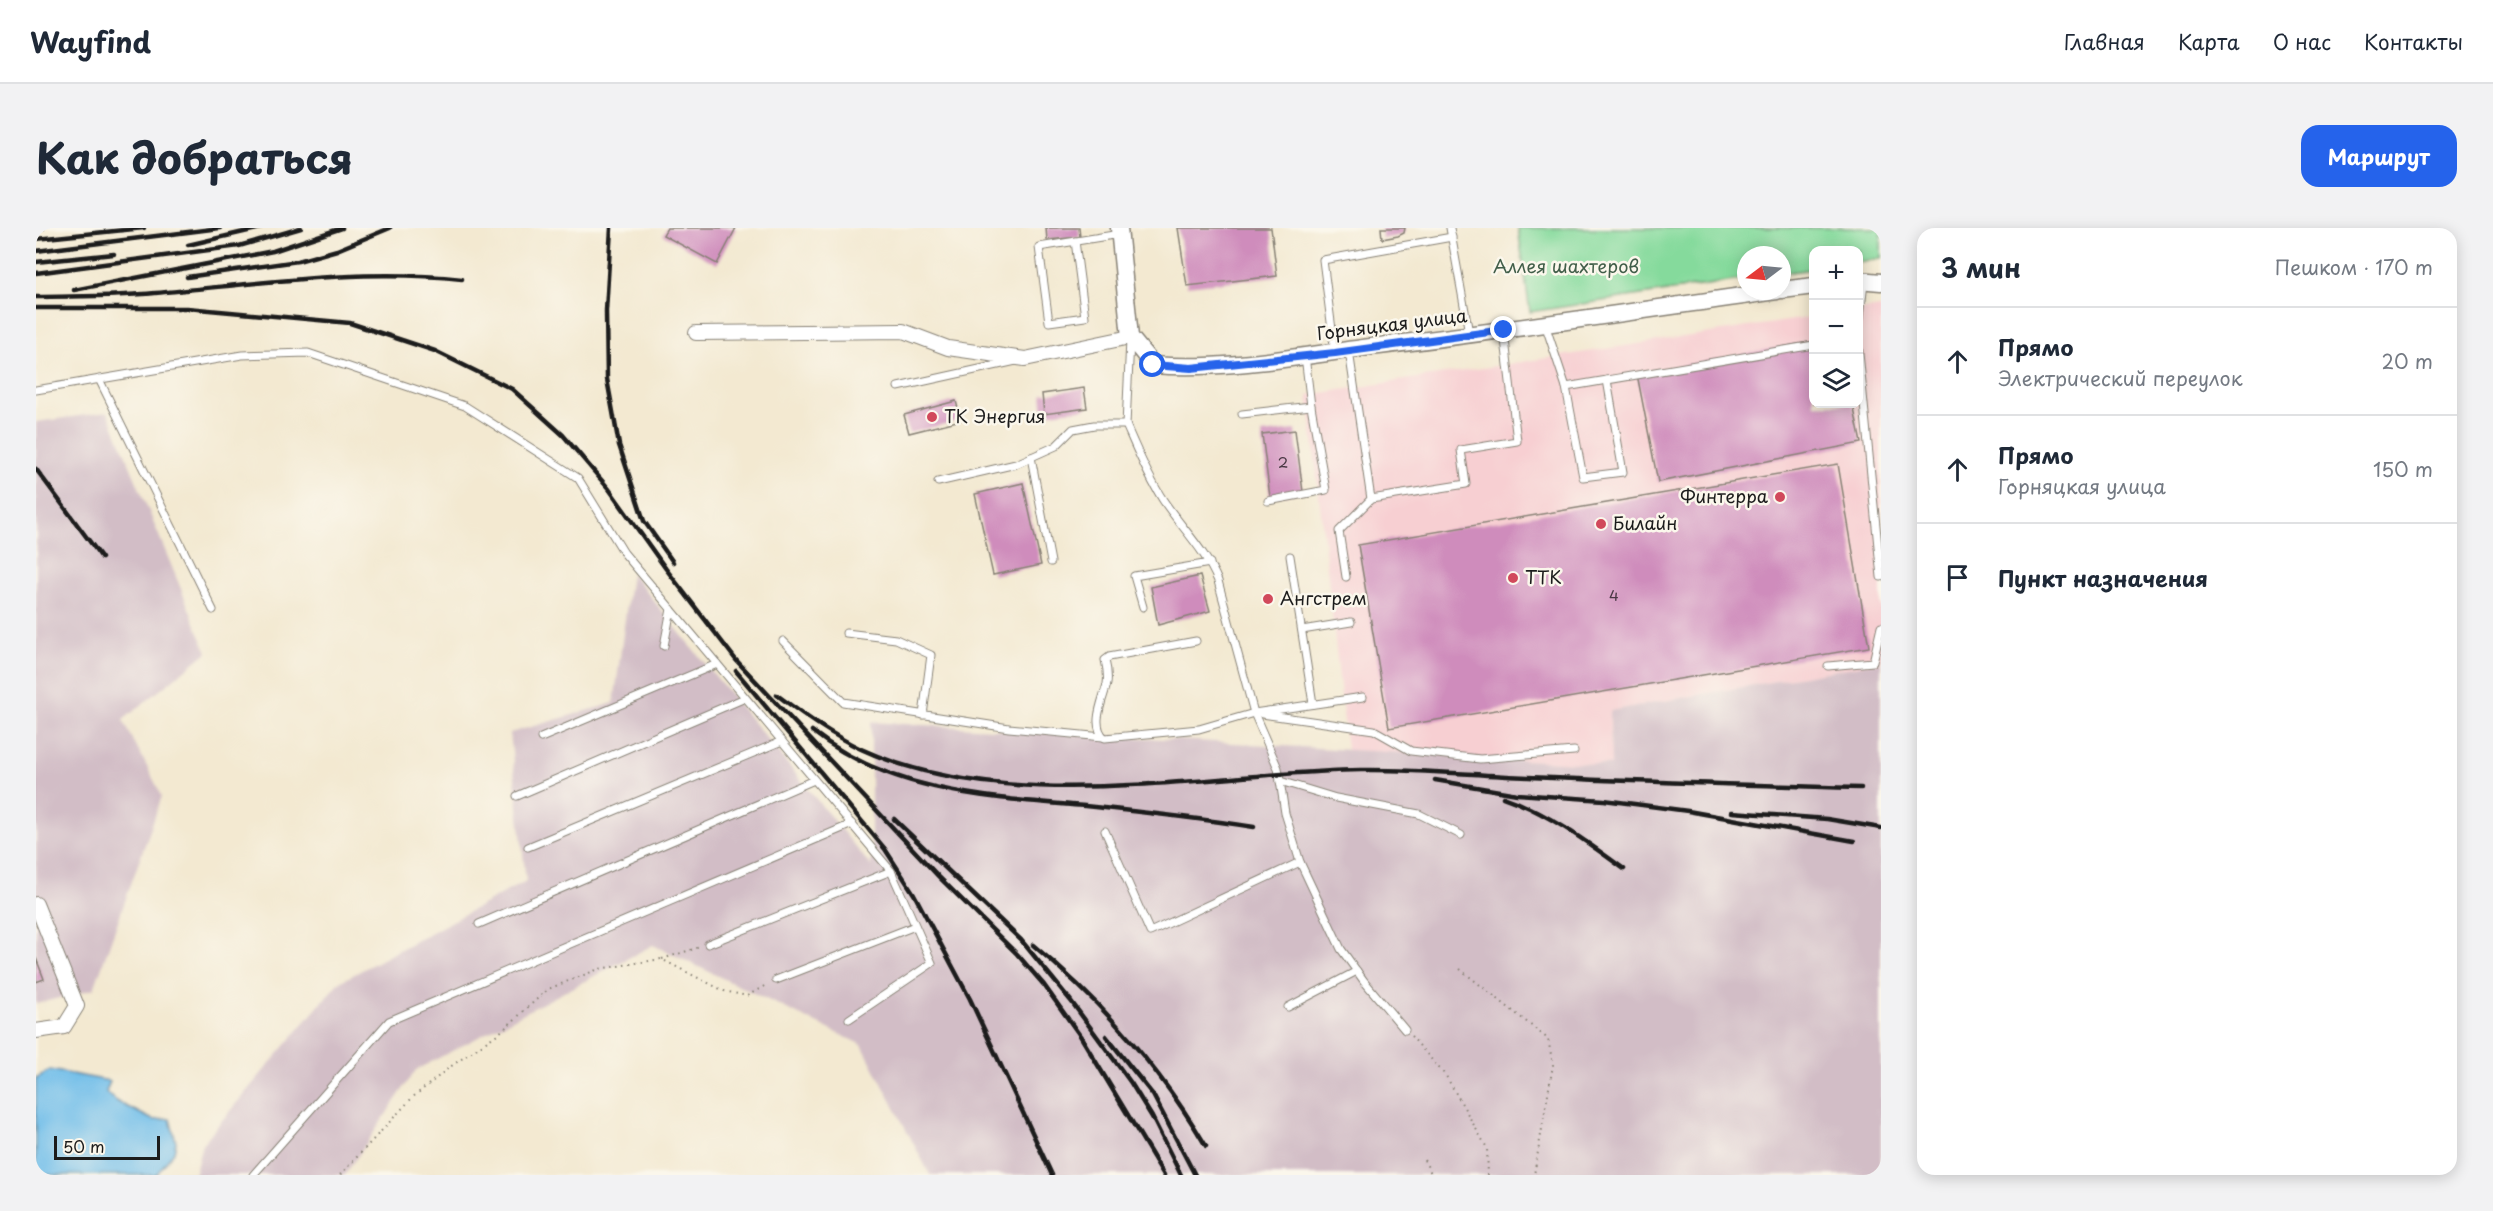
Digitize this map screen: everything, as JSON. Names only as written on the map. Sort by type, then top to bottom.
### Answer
[{"type":"street","points":[[696,333],[903,331],[948,348],[1025,359],[1130,337],[1120,231]]},
{"type":"street","points":[[1791,289],[1809,287]]},
{"type":"street","name":"Горняцкая улица","points":[[1130,337],[1153,365],[1191,368],[1470,336],[1737,297]]},
{"type":"street","points":[[36,904],[77,1006],[64,1027],[36,1031]]},
{"type":"lane","points":[[1450,228],[1470,336]]},
{"type":"lane","points":[[1075,241],[1085,317],[1049,321],[1039,247],[1120,231]]},
{"type":"lane","points":[[1371,499],[1323,260],[1452,237]]},
{"type":"lane","points":[[1863,307],[1868,281]]},
{"type":"lane","points":[[1545,324],[1566,387],[1583,477],[1623,472],[1607,380]]},
{"type":"lane","points":[[1346,577],[1339,531],[1371,499],[1466,484],[1461,450],[1517,441],[1504,330]]},
{"type":"lane","points":[[1130,337],[1126,425],[1163,500],[1210,563],[1218,581],[1254,713],[1278,768],[1285,813],[1300,862],[1341,949],[1405,1030]]},
{"type":"lane","points":[[1566,387],[1809,346]]},
{"type":"lane","points":[[36,390],[243,355],[308,352],[465,406],[578,478],[624,553],[891,871],[932,963],[849,1019]]},
{"type":"lane","points":[[1859,354],[1881,577]]},
{"type":"lane","points":[[1268,501],[1326,490],[1311,406],[1305,356]]},
{"type":"lane","points":[[898,387],[1025,359]]},
{"type":"lane","points":[[99,379],[213,610]]},
{"type":"lane","points":[[1242,414],[1311,406]]},
{"type":"lane","points":[[938,482],[1016,464],[1056,446],[1072,429],[1094,425],[1126,425]]},
{"type":"lane","points":[[1031,457],[1051,562]]},
{"type":"lane","points":[[1873,496],[1881,493]]},
{"type":"lane","points":[[1290,556],[1313,704]]},
{"type":"lane","points":[[1143,607],[1134,576],[1210,563]]},
{"type":"lane","points":[[664,646],[671,609]]},
{"type":"lane","points":[[1302,630],[1351,622]]},
{"type":"lane","points":[[1828,666],[1873,662],[1881,627]]},
{"type":"lane","points":[[846,633],[896,639],[930,655],[923,715]]},
{"type":"lane","points":[[783,641],[843,702],[1009,728],[1106,738],[1199,729],[1254,713],[1363,697]]},
{"type":"lane","points":[[1106,738],[1100,733],[1097,725],[1107,682],[1105,660],[1109,657],[1196,641]]},
{"type":"lane","points":[[541,738],[717,664]]},
{"type":"lane","points":[[517,796],[745,698]]},
{"type":"lane","points":[[1254,713],[1374,730],[1411,751],[1480,759],[1574,751]]},
{"type":"lane","points":[[528,847],[782,741]]},
{"type":"lane","points":[[479,924],[814,780]]},
{"type":"lane","points":[[1280,781],[1336,798],[1419,814],[1461,835]]},
{"type":"lane","points":[[253,1175],[389,1021],[852,824]]},
{"type":"lane","points":[[1106,831],[1149,932],[1300,862]]},
{"type":"lane","points":[[708,944],[891,871]]},
{"type":"lane","points":[[776,980],[915,926]]},
{"type":"lane","points":[[1288,1007],[1357,971]]},
{"type":"path","points":[[340,1175],[413,1097],[450,1067],[503,1030],[548,989],[599,969],[661,960],[708,944]]},
{"type":"path","points":[[661,960],[724,992],[747,996],[776,980]]},
{"type":"path","points":[[1460,969],[1548,1039],[1553,1065],[1534,1175]]},
{"type":"path","points":[[1405,1030],[1446,1076],[1487,1148],[1488,1175]]},
{"type":"path","points":[[1424,1160],[1432,1175]]},
{"type":"shaded area","points":[[1881,307],[1881,662],[1610,711],[1611,765],[1347,750],[1308,395],[1809,318],[1809,408],[1863,408],[1863,309]]},
{"type":"shaded area","points":[[108,412],[207,652],[123,720],[162,796],[94,989],[36,1004],[36,422]]},
{"type":"shaded area","points":[[631,573],[871,866],[871,722],[1611,765],[1610,711],[1881,662],[1881,1175],[930,1175],[862,1045],[653,945],[416,1070],[345,1175],[194,1175],[202,1144],[338,983],[526,881],[510,733],[614,703]]},
{"type":"green space","name":"Аллея шахтеров","points":[[1518,228],[1881,228],[1881,258],[1863,261],[1863,246],[1809,246],[1809,270],[1791,272],[1791,246],[1737,246],[1737,280],[1530,312]]},
{"type":"water","points":[[50,1070],[110,1081],[106,1092],[118,1102],[153,1120],[170,1119],[176,1142],[174,1152],[156,1175],[36,1175],[36,1078]]},
{"type":"building","points":[[667,228],[736,228],[717,264],[663,235]]},
{"type":"building","points":[[1046,228],[1079,228],[1080,237],[1047,240]]},
{"type":"building","points":[[1178,228],[1271,228],[1277,276],[1187,286]]},
{"type":"building","points":[[1381,228],[1405,228],[1404,233],[1398,236],[1382,239]]},
{"type":"building","points":[[1809,342],[1809,408],[1854,408],[1861,443],[1658,482],[1637,374]]},
{"type":"building","points":[[1084,388],[1087,408],[1044,414],[1042,394]]},
{"type":"building","name":"ТК Энергия","points":[[956,401],[961,420],[909,433],[904,415]]},
{"type":"building","points":[[1295,430],[1303,492],[1270,497],[1262,434]]},
{"type":"building","points":[[1838,464],[1869,647],[1389,728],[1358,545]]},
{"type":"building","points":[[1023,483],[1041,565],[993,575],[975,494]]},
{"type":"building","points":[[1200,576],[1210,611],[1158,625],[1151,587]]},
{"type":"building","points":[[36,958],[44,979],[36,982]]},
{"type":"railway","points":[[36,229],[43,228]]},
{"type":"railway","points":[[36,239],[144,228]]},
{"type":"railway","points":[[36,251],[220,228]]},
{"type":"railway","points":[[188,245],[261,228]]},
{"type":"railway","points":[[36,273],[239,246],[301,228]]},
{"type":"railway","points":[[74,290],[273,251],[342,228]]},
{"type":"railway","points":[[187,277],[298,261],[337,250],[390,228]]},
{"type":"railway","points":[[611,228],[606,311],[607,379],[619,445],[644,521],[673,562]]},
{"type":"railway","points":[[36,262],[114,254]]},
{"type":"railway","points":[[36,297],[111,296],[346,276],[385,275],[462,279]]},
{"type":"railway","points":[[36,308],[187,308],[350,323],[435,351],[512,389],[563,435],[609,489],[666,569],[736,660],[939,877],[1017,954],[1044,985],[1081,1037],[1164,1175]]},
{"type":"railway","points":[[36,469],[102,558]]},
{"type":"railway","points":[[736,671],[885,849],[914,894],[970,999],[1052,1175]]},
{"type":"railway","points":[[777,695],[828,731],[861,749],[918,770],[979,781],[1042,786],[1107,786],[1382,770],[1861,788]]},
{"type":"railway","points":[[812,731],[842,752],[874,768],[942,789],[1013,800],[1149,813],[1254,827]]},
{"type":"railway","points":[[1435,780],[1517,794],[1604,800],[1688,811],[1854,841]]},
{"type":"railway","points":[[1503,797],[1551,819],[1624,869]]},
{"type":"railway","points":[[1732,812],[1827,819],[1881,828]]},
{"type":"railway","points":[[894,819],[1021,940],[1071,1001],[1131,1083],[1152,1117],[1181,1175]]},
{"type":"railway","points":[[1033,945],[1082,989],[1128,1038],[1170,1090],[1206,1146]]},
{"type":"railway","points":[[1106,1036],[1153,1095],[1195,1175]]},
{"type":"place","name":"ТК Энергия","points":[[932,417]]},
{"type":"place","name":"Финтерра","points":[[1780,497]]},
{"type":"place","name":"Билайн","points":[[1601,524]]},
{"type":"place","name":"ТТК","points":[[1513,578]]},
{"type":"place","name":"Ангстрем","points":[[1268,599]]},
{"type":"route","points":[[1153,365],[1191,368],[1335,353],[1504,330]]}]
